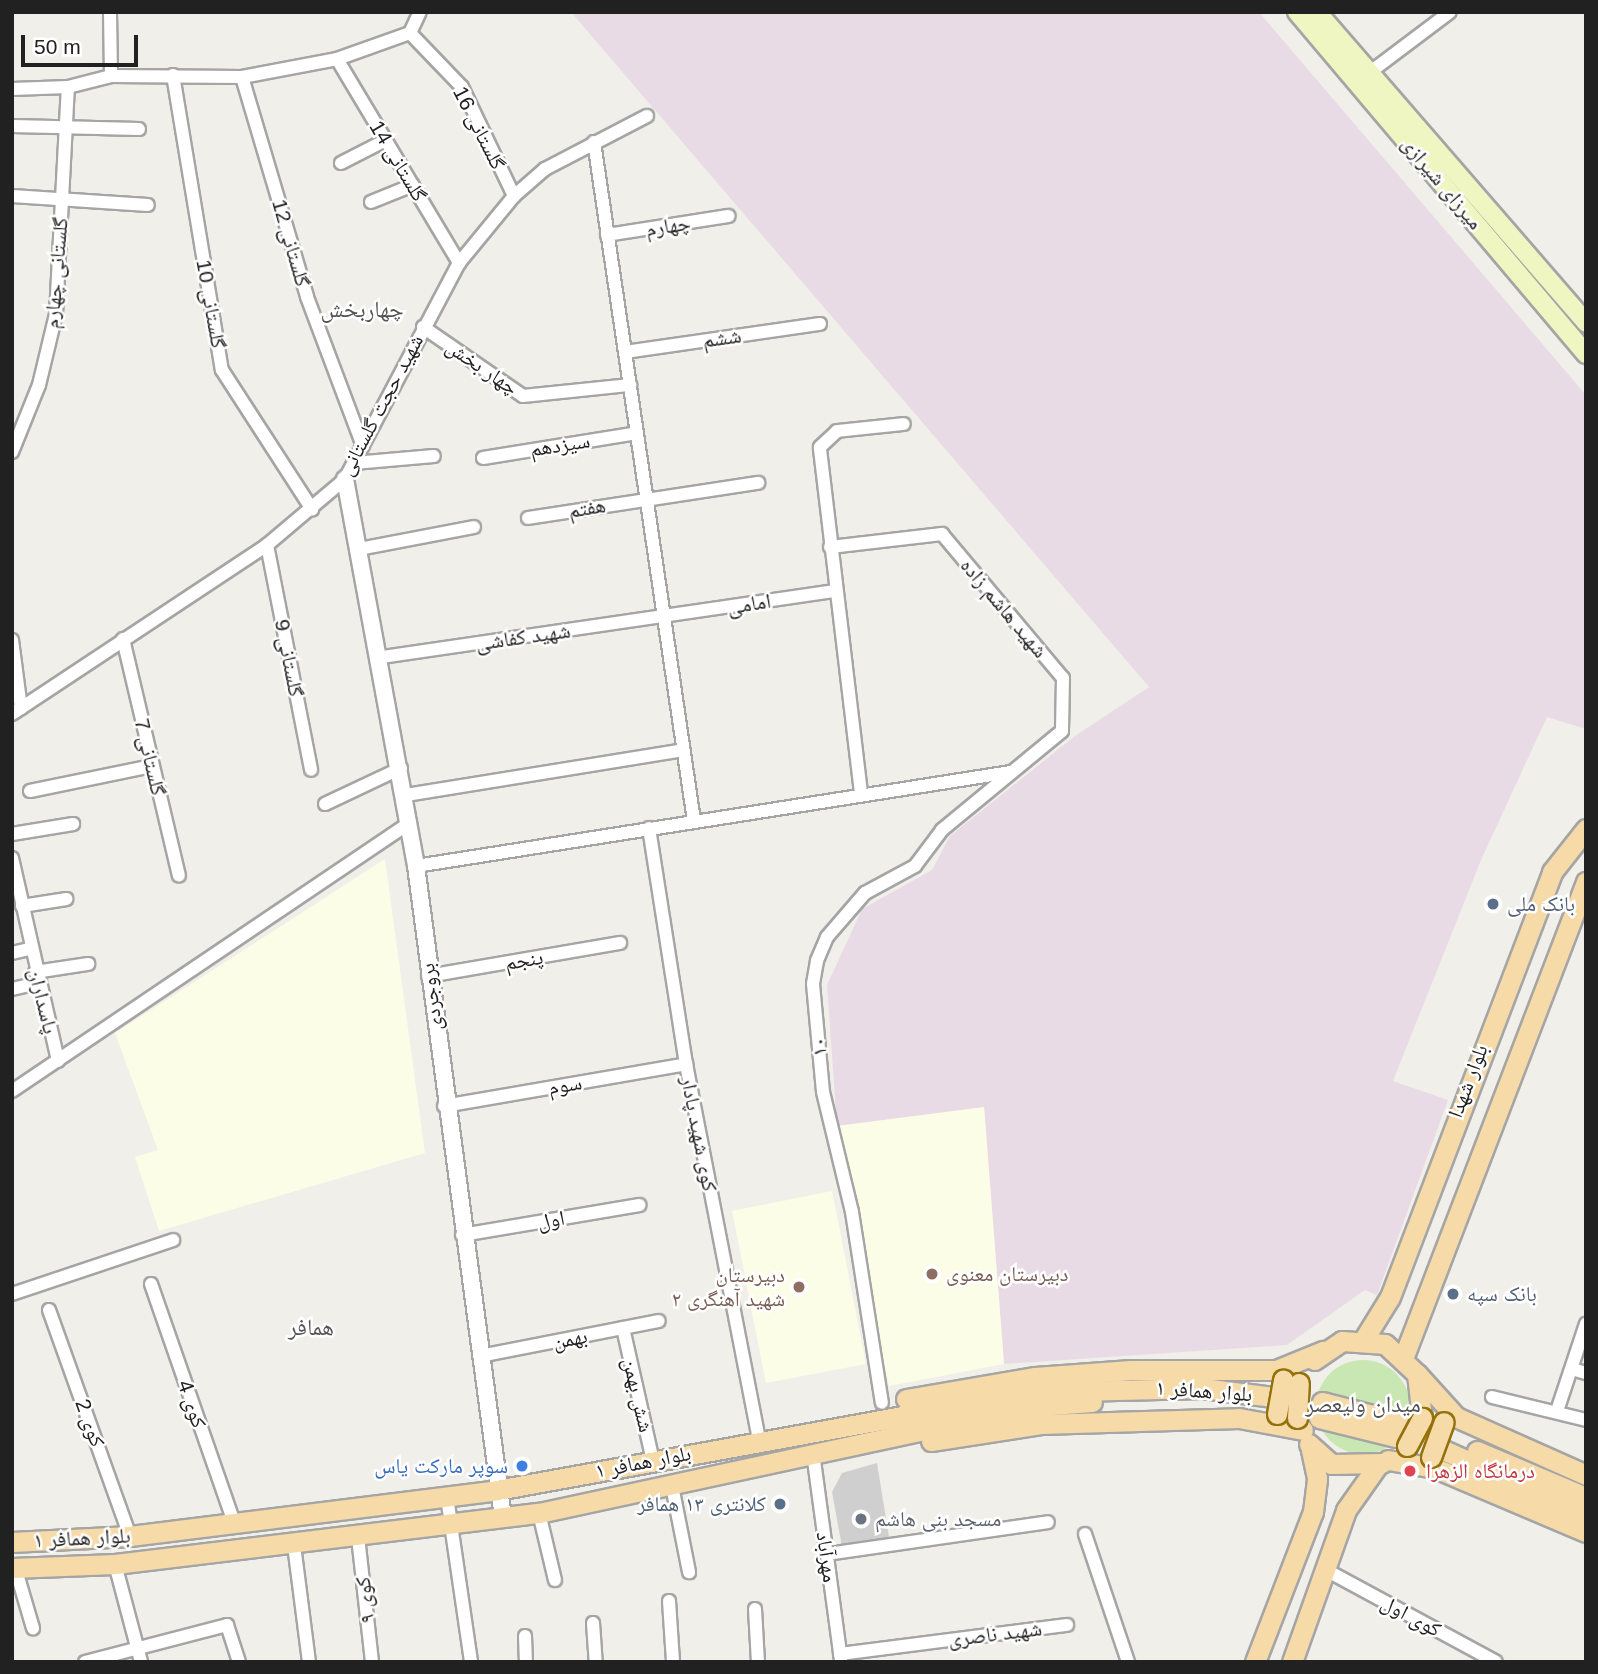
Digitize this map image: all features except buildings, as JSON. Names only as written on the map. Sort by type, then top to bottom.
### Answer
[{"type":"main road","name":"میرزای شیرازی","points":[[1297,12],[1586,354]]},
{"type":"main road","name":"میرزای شیرازی","points":[[1317,12],[1586,323]]},
{"type":"main road","name":"بلوار شهدا","points":[[1364,1339],[1390,1297],[1552,872],[1586,830]]},
{"type":"main road","name":"بلوار شهدا","points":[[1404,1356],[1585,884]]},
{"type":"main road","points":[[862,1420],[883,1403],[1034,1377],[1278,1395],[1323,1351],[1364,1339],[1404,1356],[1417,1374],[1441,1442],[1586,1532]]},
{"type":"main road","points":[[1292,1662],[1346,1510],[1407,1431],[1417,1374]]},
{"type":"main road","name":"بلوار همافر ۱","points":[[12,1542],[130,1536],[498,1490],[862,1420],[1034,1392],[1202,1388],[1278,1395]]},
{"type":"main road","points":[[1255,1662],[1313,1512],[1317,1478],[1311,1449],[1300,1424],[1278,1395]]},
{"type":"main road","points":[[1278,1395],[1300,1424]]},
{"type":"main road","name":"بلوار همافر ۱","points":[[14,1568],[115,1564],[294,1545],[539,1513],[1036,1406],[1129,1399],[1278,1395]]},
{"type":"main road","points":[[1320,1410],[1407,1431]]},
{"type":"main road","points":[[1441,1442],[1586,1497]]},
{"type":"main road","points":[[1441,1442],[1586,1514]]},
{"type":"main road","points":[[1311,1449],[1331,1464],[1383,1463],[1441,1442],[1586,1475]]},
{"type":"street","points":[[110,12],[111,76]]},
{"type":"street","points":[[12,89],[68,87],[111,76],[242,77],[337,59],[410,33],[420,12]]},
{"type":"street","points":[[1369,73],[1444,14]]},
{"type":"street","name":"گلستانی 16","points":[[410,33],[462,87],[514,196]]},
{"type":"street","name":"گلستانی 14","points":[[337,59],[459,263]]},
{"type":"street","name":"گلستانی 10","points":[[173,75],[222,370],[312,509]]},
{"type":"street","name":"گلستانی 12","points":[[242,77],[307,297],[363,446]]},
{"type":"street","name":"گلستانی چهارم","points":[[12,452],[39,385],[56,314],[68,87]]},
{"type":"street","name":"شهید حجت گلستانی","points":[[16,711],[267,545],[345,479],[422,327],[459,263],[514,196],[545,169],[647,116]]},
{"type":"street","points":[[12,127],[139,129]]},
{"type":"street","points":[[341,163],[386,140]]},
{"type":"street","points":[[593,142],[694,821]]},
{"type":"street","points":[[371,202],[413,186]]},
{"type":"street","points":[[12,196],[62,202],[148,205]]},
{"type":"street","name":"چهارم","points":[[607,235],[729,216]]},
{"type":"street","name":"ششم","points":[[625,352],[820,324]]},
{"type":"street","name":"چهار بخش","points":[[422,327],[523,396],[629,385]]},
{"type":"street","points":[[861,793],[834,591],[820,447],[837,430],[904,425]]},
{"type":"street","name":"سیزدهم","points":[[483,458],[637,433]]},
{"type":"street","points":[[354,463],[434,456]]},
{"type":"street","name":"بروجردی","points":[[345,479],[382,657],[410,823],[444,1105],[503,1518]]},
{"type":"street","name":"هفتم","points":[[528,518],[758,483]]},
{"type":"street","points":[[359,549],[474,527]]},
{"type":"street","name":"شهید هاشم زاده","points":[[830,547],[942,534],[1063,678],[1062,731],[1012,772]]},
{"type":"street","name":"گلستانی 9","points":[[267,545],[311,770]]},
{"type":"street","name":"امامی","points":[[664,617],[834,591]]},
{"type":"street","name":"شهید کفاشی","points":[[382,657],[664,617]]},
{"type":"street","name":"گلستانی 7","points":[[123,639],[179,875]]},
{"type":"street","points":[[12,640],[16,711]]},
{"type":"street","points":[[405,795],[683,750]]},
{"type":"street","points":[[30,791],[152,766]]},
{"type":"street","points":[[325,804],[401,768]]},
{"type":"street","points":[[416,866],[861,793],[1012,772]]},
{"type":"street","name":"۱۰","points":[[883,1403],[852,1212],[823,1092],[813,984],[817,961],[827,937],[865,893],[915,866],[943,830],[1012,772]]},
{"type":"street","points":[[12,1091],[410,823]]},
{"type":"street","points":[[12,834],[73,824]]},
{"type":"street","name":"کوی شهید پادار","points":[[649,828],[686,1064],[759,1439]]},
{"type":"street","name":"پاسداران","points":[[12,858],[36,977],[58,1061]]},
{"type":"street","points":[[22,906],[66,899]]},
{"type":"street","name":"پنجم","points":[[429,976],[620,943]]},
{"type":"street","points":[[12,953],[30,949]]},
{"type":"street","points":[[12,989],[36,977],[88,964]]},
{"type":"street","name":"سوم","points":[[444,1105],[686,1064]]},
{"type":"street","name":"اول","points":[[462,1235],[639,1205]]},
{"type":"street","points":[[12,1294],[173,1240]]},
{"type":"street","name":"کوی 4","points":[[151,1284],[234,1523]]},
{"type":"street","name":"کوی 2","points":[[49,1310],[130,1536]]},
{"type":"street","name":"بهمن","points":[[480,1356],[659,1321]]},
{"type":"street","points":[[1557,1411],[1586,1324]]},
{"type":"street","name":"شش بهمن","points":[[623,1328],[653,1461]]},
{"type":"street","points":[[1572,1369],[1586,1373]]},
{"type":"street","points":[[1492,1397],[1586,1420]]},
{"type":"street","name":"مهرآباد","points":[[813,1453],[841,1658]]},
{"type":"street","points":[[672,1486],[689,1572]]},
{"type":"street","points":[[447,1497],[454,1525],[471,1662]]},
{"type":"street","points":[[539,1513],[555,1580]]},
{"type":"street","points":[[827,1554],[1048,1522]]},
{"type":"street","points":[[1085,1534],[1128,1662]]},
{"type":"street","name":"کوی ۹","points":[[358,1537],[372,1662]]},
{"type":"street","points":[[294,1545],[309,1662]]},
{"type":"street","points":[[115,1564],[141,1662]]},
{"type":"street","points":[[14,1568],[33,1628]]},
{"type":"street","name":"کوی اول","points":[[1326,1570],[1496,1662]]},
{"type":"street","points":[[669,1601],[673,1662]]},
{"type":"street","points":[[755,1609],[758,1662]]},
{"type":"street","points":[[593,1623],[596,1662]]},
{"type":"street","points":[[85,1662],[227,1625],[239,1662]]},
{"type":"street","name":"شهید ناصری","points":[[841,1658],[1067,1625]]},
{"type":"street","points":[[525,1636],[526,1662]]},
{"type":"shaded area","points":[[571,12],[1259,12],[1586,395],[1586,729],[1547,717],[1481,860],[1393,1081],[1448,1100],[1377,1295],[1365,1290],[1287,1345],[1004,1364],[984,1108],[837,1126],[827,985],[862,909],[932,870],[950,836],[1075,736],[1149,687]]},
{"type":"shaded area","points":[[385,859],[425,1153],[159,1231],[135,1157],[158,1150],[115,1033]]},
{"type":"shaded area","name":"دبیرستان معنوی","points":[[984,1107],[1004,1364],[889,1386],[837,1126]]},
{"type":"shaded area","name":"دبیرستان شهید آهنگری ۲","points":[[832,1191],[866,1364],[766,1383],[732,1211]]},
{"type":"shaded area","name":"مسجد بنی هاشم","points":[[877,1463],[889,1537],[842,1547],[832,1492],[842,1473]]},
{"type":"green space","points":[[1363,1360],[1381,1364],[1396,1374],[1406,1389],[1410,1407],[1406,1425],[1396,1440],[1381,1450],[1363,1454],[1345,1450],[1330,1440],[1320,1425],[1316,1407],[1320,1389],[1330,1374],[1345,1364]]},
{"type":"place","name":"بانک ملی","points":[[1493,904]]},
{"type":"place","name":"دبیرستان معنوی","points":[[932,1274]]},
{"type":"place","name":"دبیرستان شهید آهنگری ۲","points":[[799,1287]]},
{"type":"place","name":"بانک سپه","points":[[1453,1294]]},
{"type":"place","name":"سوپر مارکت یاس","points":[[522,1466]]},
{"type":"place","name":"درمانگاه الزهرا","points":[[1410,1471]]},
{"type":"place","name":"کلانتری ۱۳ همافر","points":[[780,1504]]},
{"type":"place","name":"مسجد بنی هاشم","points":[[861,1519]]},
{"type":"district","name":"چهاربخش","points":[[362,309]]},
{"type":"district","name":"همافر","points":[[311,1327]]},
{"type":"district","name":"میدان ولیعصر","points":[[1363,1404]]}]
